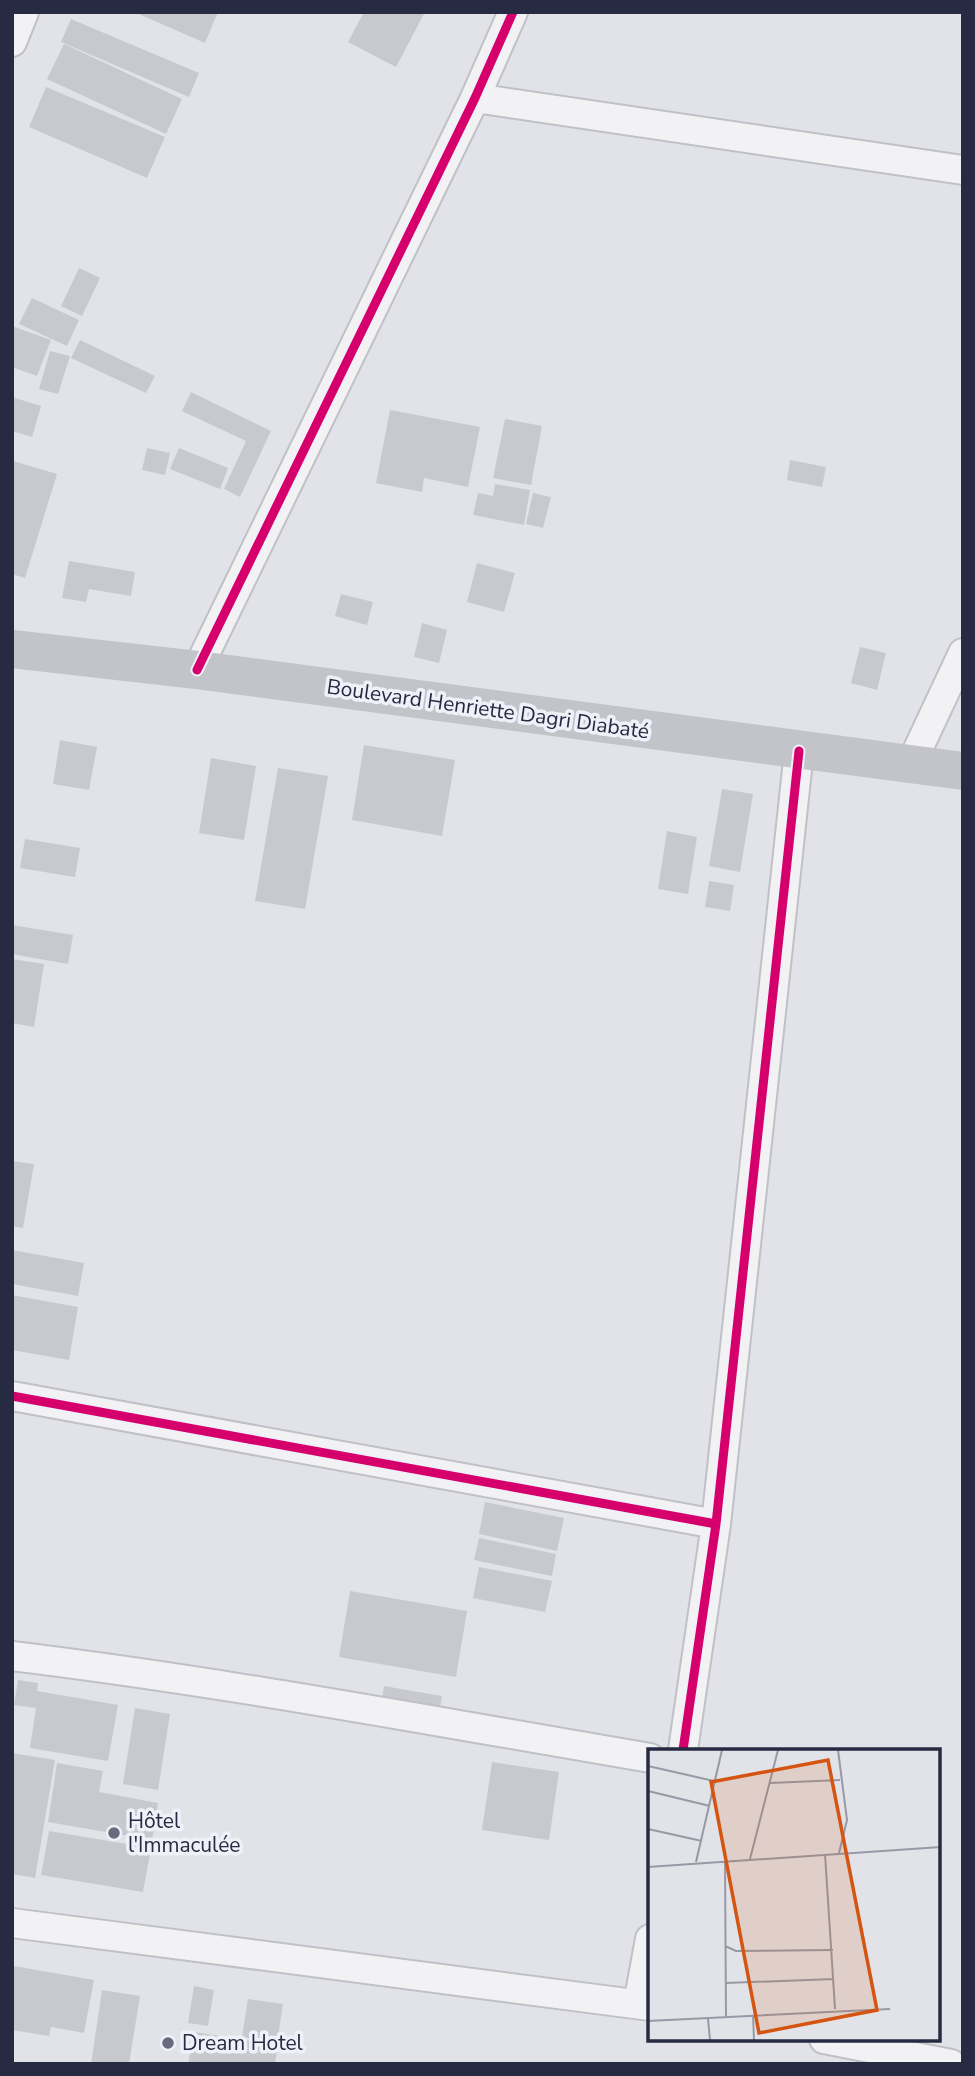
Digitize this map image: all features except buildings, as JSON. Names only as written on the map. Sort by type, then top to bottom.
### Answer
[{"type":"main road","name":"Boulevard Henriette Dagri Diabaté","points":[[12,649],[197,670],[963,771]]},
{"type":"street","points":[[12,42],[24,12]]},
{"type":"street","points":[[197,670],[475,98],[513,12]]},
{"type":"street","points":[[475,98],[963,170]]},
{"type":"street","points":[[911,764],[963,653]]},
{"type":"street","points":[[683,1749],[716,1524],[799,751]]},
{"type":"street","points":[[12,1396],[716,1524]]},
{"type":"street","points":[[12,1656],[91,1665],[648,1758]]},
{"type":"street","points":[[12,1923],[644,2005],[648,1952]]},
{"type":"street","points":[[834,2041],[951,2064]]},
{"type":"cycle path","points":[[197,670],[475,98],[513,12]]},
{"type":"cycle path","points":[[683,1749],[716,1524],[799,751]]},
{"type":"cycle path","points":[[12,1396],[716,1524]]},
{"type":"place","name":"Hôtel l'Immaculée","points":[[114,1833]]},
{"type":"place","name":"Dream Hotel","points":[[168,2043]]}]
